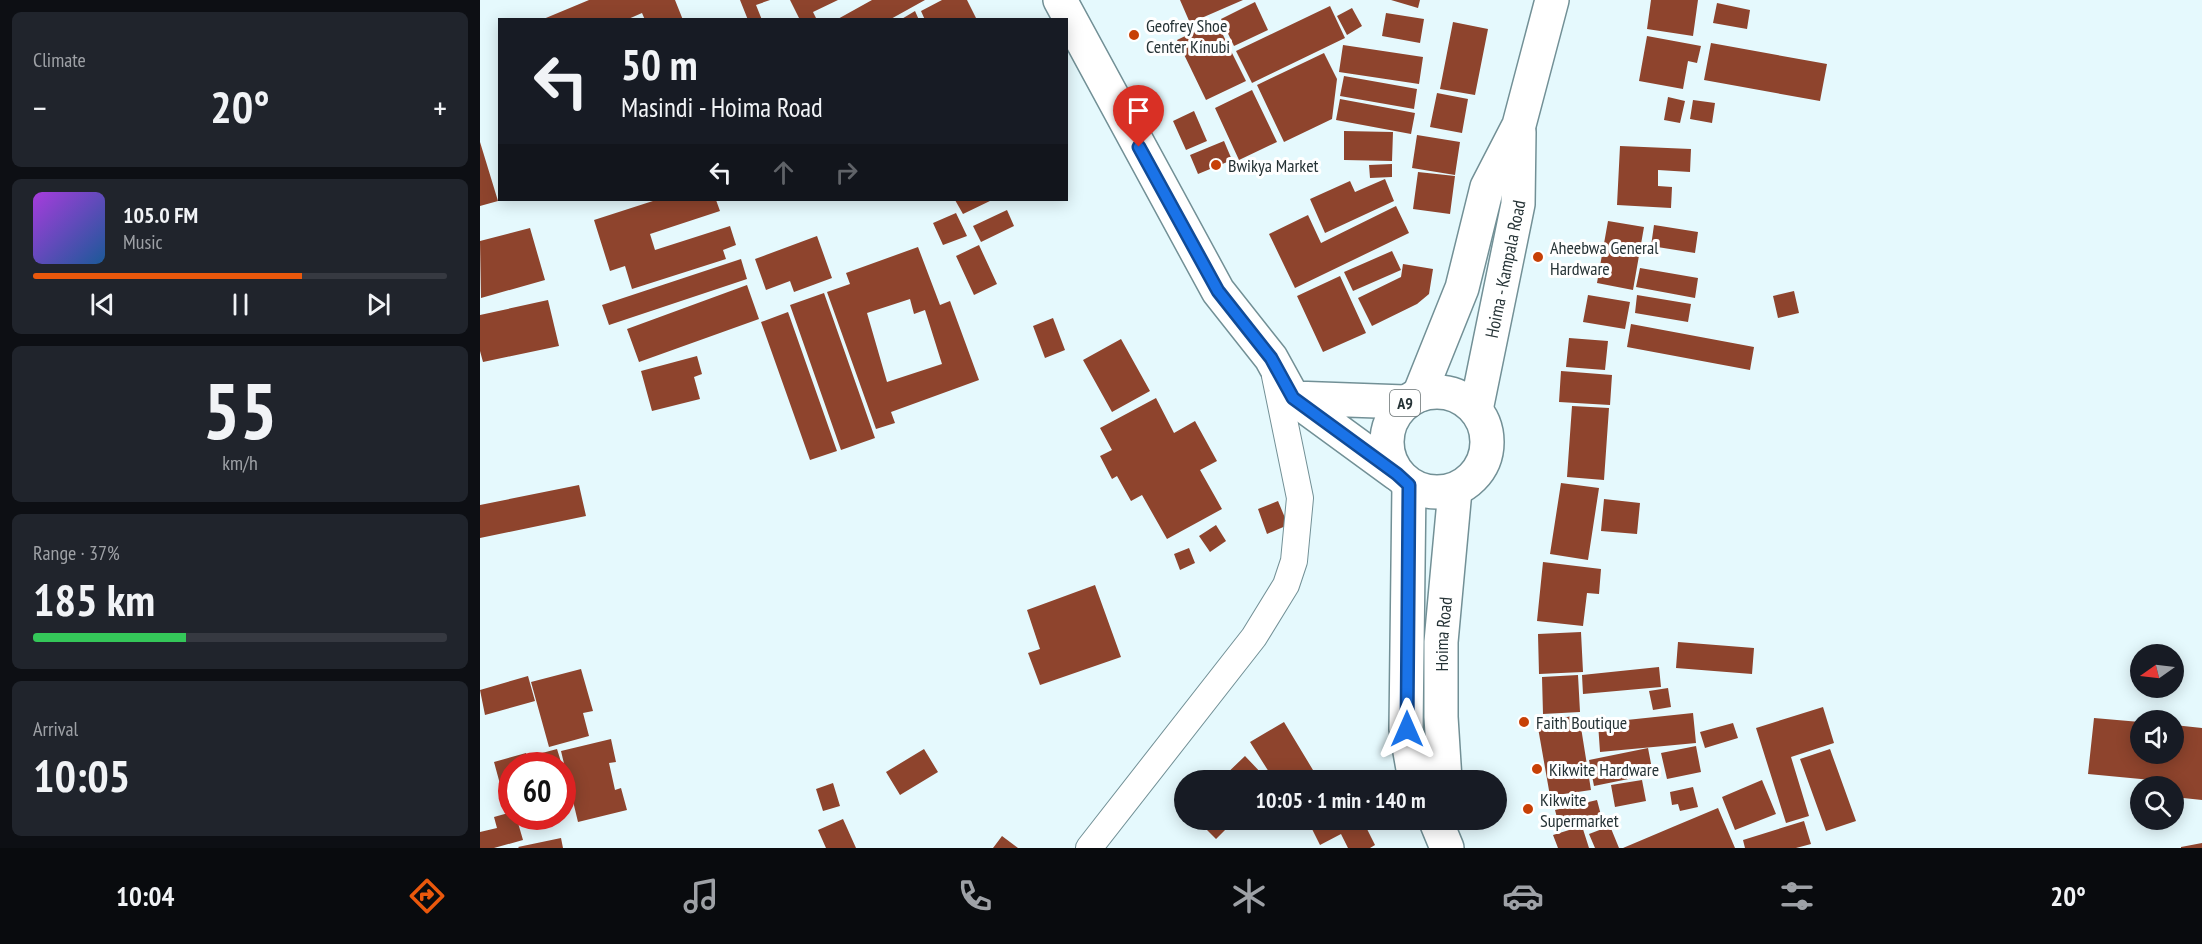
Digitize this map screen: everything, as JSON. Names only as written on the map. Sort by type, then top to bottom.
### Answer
[{"type":"main road","points":[[1060,0],[1218,291],[1271,358],[1293,398],[1403,480],[1423,492],[1439,493],[1455,490],[1468,482],[1479,470],[1486,456],[1487,440],[1484,424],[1476,410]]},
{"type":"main road","name":"Hoima - Kampala Road","points":[[1412,398],[1462,288],[1487,187],[1519,125],[1552,0]]},
{"type":"main road","name":"Hoima - Kampala Road","points":[[1476,410],[1518,204],[1519,125]]},
{"type":"main road","name":"A9","points":[[1403,480],[1389,460],[1386,444],[1388,428],[1394,414],[1412,398],[1434,391],[1450,393],[1464,400],[1476,410]]},
{"type":"main road","points":[[1293,398],[1412,398]]},
{"type":"main road","name":"Hoima Road","points":[[1403,480],[1407,729],[1413,770]]},
{"type":"main road","name":"Hoima Road","points":[[1445,770],[1441,717],[1441,642],[1455,490]]},
{"type":"main road","points":[[1440,830],[1447,848]]},
{"type":"main road","points":[[1447,830],[1447,848]]},
{"type":"street","points":[[1089,848],[1254,637],[1286,585],[1294,561],[1300,498],[1271,358]]},
{"type":"building","points":[[589,0],[675,0],[682,18],[644,18],[642,13],[631,18],[546,18]]},
{"type":"building","points":[[740,0],[770,0],[756,5],[761,18],[747,18]]},
{"type":"building","points":[[790,0],[838,0],[813,12],[816,18],[799,18]]},
{"type":"building","points":[[872,0],[925,0],[893,18],[840,18]]},
{"type":"building","points":[[942,0],[967,0],[976,18],[924,18],[921,11]]},
{"type":"building","points":[[1180,0],[1243,0],[1190,23]]},
{"type":"building","points":[[1391,0],[1420,0],[1418,8]]},
{"type":"building","points":[[1651,0],[1698,0],[1693,36],[1647,29]]},
{"type":"building","points":[[1255,2],[1268,30],[1234,46],[1221,19]]},
{"type":"building","points":[[1717,3],[1750,10],[1747,29],[1713,23]]},
{"type":"building","points":[[1330,6],[1345,38],[1252,83],[1236,51]]},
{"type":"building","points":[[1352,8],[1362,26],[1347,35],[1337,16]]},
{"type":"building","points":[[915,11],[918,18],[903,18]]},
{"type":"building","points":[[1386,13],[1424,19],[1420,43],[1382,36]]},
{"type":"building","points":[[1216,21],[1246,81],[1206,100],[1177,40]]},
{"type":"building","points":[[1453,22],[1488,29],[1475,95],[1440,89]]},
{"type":"building","points":[[1647,36],[1701,46],[1697,63],[1688,61],[1683,89],[1639,81]]},
{"type":"building","points":[[1711,43],[1827,64],[1820,101],[1704,80]]},
{"type":"building","points":[[1343,45],[1423,57],[1419,84],[1339,72]]},
{"type":"building","points":[[1324,53],[1337,79],[1332,119],[1284,142],[1257,85]]},
{"type":"building","points":[[1344,76],[1417,89],[1414,109],[1340,96]]},
{"type":"building","points":[[1252,90],[1277,142],[1239,160],[1215,108]]},
{"type":"building","points":[[1437,93],[1468,99],[1462,133],[1430,127]]},
{"type":"building","points":[[1668,97],[1685,101],[1680,123],[1664,120]]},
{"type":"building","points":[[1340,99],[1415,113],[1411,134],[1336,120]]},
{"type":"building","points":[[1693,100],[1715,103],[1712,123],[1690,119]]},
{"type":"building","points":[[1194,111],[1207,141],[1186,150],[1173,121]]},
{"type":"building","points":[[1344,131],[1393,132],[1392,161],[1344,160]]},
{"type":"building","points":[[1417,135],[1460,142],[1455,175],[1412,168]]},
{"type":"building","points":[[1224,141],[1232,160],[1198,174],[1190,155]]},
{"type":"building","points":[[480,142],[498,201],[480,206]]},
{"type":"building","points":[[1620,146],[1691,149],[1690,172],[1658,170],[1658,186],[1672,187],[1671,208],[1617,205]]},
{"type":"building","points":[[1392,164],[1392,177],[1370,178],[1369,165]]},
{"type":"building","points":[[1418,172],[1455,176],[1450,214],[1413,209]]},
{"type":"building","points":[[1385,179],[1394,201],[1325,233],[1310,199],[1350,181],[1355,192]]},
{"type":"building","points":[[653,201],[716,201],[720,211],[650,234],[655,250],[730,226],[736,245],[723,250],[726,259],[632,289],[625,266],[610,271],[594,220]]},
{"type":"building","points":[[956,201],[990,201],[963,214]]},
{"type":"building","points":[[1396,206],[1409,233],[1295,288],[1269,234],[1308,215],[1321,243]]},
{"type":"building","points":[[1007,210],[1014,226],[981,242],[973,226]]},
{"type":"building","points":[[956,213],[967,236],[943,245],[933,223]]},
{"type":"building","points":[[1608,221],[1644,227],[1633,290],[1597,283]]},
{"type":"building","points":[[1654,225],[1698,232],[1695,253],[1651,246]]},
{"type":"building","points":[[530,228],[545,280],[481,298],[480,241]]},
{"type":"building","points":[[817,236],[832,278],[794,292],[790,281],[766,290],[755,259]]},
{"type":"building","points":[[979,245],[997,284],[974,295],[956,256]]},
{"type":"building","points":[[918,247],[940,305],[950,301],[979,380],[891,412],[895,423],[876,429],[827,292],[850,284],[846,273]],"holes":[[[910,299],[914,314],[925,310],[942,364],[887,382],[867,313]]]},
{"type":"building","points":[[1392,251],[1401,270],[1353,291],[1344,272]]},
{"type":"building","points":[[741,259],[747,279],[609,325],[602,305]]},
{"type":"building","points":[[1403,264],[1433,269],[1429,294],[1417,304],[1372,326],[1358,298],[1401,277]]},
{"type":"building","points":[[1640,268],[1698,278],[1695,298],[1636,287]]},
{"type":"building","points":[[1340,276],[1366,333],[1323,352],[1297,296]]},
{"type":"building","points":[[747,285],[759,319],[639,362],[627,329]]},
{"type":"building","points":[[1794,291],[1799,313],[1778,318],[1773,296]]},
{"type":"building","points":[[824,293],[875,438],[841,450],[790,305]]},
{"type":"building","points":[[1588,295],[1630,302],[1625,329],[1583,322]]},
{"type":"building","points":[[1637,295],[1691,304],[1688,322],[1635,313]]},
{"type":"building","points":[[548,300],[559,346],[483,362],[480,351],[480,315]]},
{"type":"building","points":[[788,312],[837,451],[810,460],[761,322]]},
{"type":"building","points":[[1053,318],[1065,350],[1045,358],[1033,326]]},
{"type":"building","points":[[1631,324],[1754,347],[1750,370],[1627,347]]},
{"type":"building","points":[[1569,338],[1608,341],[1605,370],[1566,367]]},
{"type":"building","points":[[1121,339],[1150,391],[1112,412],[1083,360]]},
{"type":"building","points":[[697,356],[702,374],[694,377],[700,399],[652,411],[641,371]]},
{"type":"building","points":[[1561,371],[1612,375],[1610,405],[1559,402]]},
{"type":"building","points":[[1156,398],[1174,433],[1195,421],[1217,461],[1200,470],[1222,509],[1167,539],[1142,495],[1131,501],[1117,476],[1112,479],[1100,456],[1112,450],[1100,428]]},
{"type":"building","points":[[1572,406],[1609,408],[1604,480],[1567,477]]},
{"type":"building","points":[[1561,483],[1599,488],[1588,560],[1550,554]]},
{"type":"building","points":[[579,485],[586,516],[480,538],[480,505]]},
{"type":"building","points":[[1604,499],[1640,503],[1637,534],[1601,531]]},
{"type":"building","points":[[1278,501],[1288,525],[1267,534],[1258,509]]},
{"type":"building","points":[[1216,525],[1226,541],[1210,552],[1199,536]]},
{"type":"building","points":[[1189,548],[1195,563],[1180,570],[1174,554]]},
{"type":"building","points":[[1543,562],[1601,569],[1599,594],[1587,593],[1583,626],[1537,621]]},
{"type":"building","points":[[1095,585],[1121,657],[1040,685],[1028,653],[1040,649],[1027,610]]},
{"type":"building","points":[[1581,632],[1583,672],[1539,674],[1538,634]]},
{"type":"building","points":[[1678,642],[1754,648],[1752,674],[1676,668]]},
{"type":"building","points":[[1659,667],[1661,687],[1583,694],[1582,675]]},
{"type":"building","points":[[581,669],[593,711],[583,713],[589,736],[549,747],[531,682]]},
{"type":"building","points":[[1578,675],[1580,712],[1543,714],[1542,677]]},
{"type":"building","points":[[528,676],[535,701],[485,715],[480,690]]},
{"type":"building","points":[[1668,688],[1671,707],[1653,710],[1649,691]]},
{"type":"building","points":[[1823,707],[1834,743],[1791,757],[1809,816],[1786,823],[1756,728]]},
{"type":"building","points":[[1693,713],[1696,743],[1600,752],[1598,723]]},
{"type":"building","points":[[1579,715],[1591,790],[1550,796],[1537,722]]},
{"type":"building","points":[[2094,718],[2130,721],[2130,764],[2184,764],[2184,726],[2202,728],[2202,800],[2184,798],[2184,776],[2130,776],[2130,778],[2088,774]]},
{"type":"building","points":[[1284,722],[1313,770],[1268,770],[1250,742]]},
{"type":"building","points":[[1733,723],[1738,738],[1705,748],[1700,732]]},
{"type":"building","points":[[611,739],[616,762],[609,763],[615,790],[621,788],[627,810],[578,822],[576,752],[561,751]]},
{"type":"building","points":[[1696,746],[1701,772],[1667,779],[1661,753]]},
{"type":"building","points":[[1648,748],[1653,774],[1594,786],[1589,760]]},
{"type":"building","points":[[924,749],[938,772],[900,795],[886,772]]},
{"type":"building","points":[[1830,749],[1856,821],[1826,831],[1800,759]]},
{"type":"building","points":[[1245,756],[1258,770],[1230,770]]},
{"type":"building","points":[[498,761],[498,777],[494,762]]},
{"type":"building","points":[[1642,780],[1646,801],[1615,807],[1611,785]]},
{"type":"building","points":[[1762,780],[1776,814],[1735,830],[1722,797]]},
{"type":"building","points":[[833,783],[840,806],[823,811],[816,789]]},
{"type":"building","points":[[1693,787],[1698,807],[1680,811],[1678,804],[1672,805],[1670,792]]},
{"type":"building","points":[[1597,800],[1602,819],[1560,829],[1555,810]]},
{"type":"building","points":[[1718,808],[1735,848],[1623,848],[1675,826]]},
{"type":"building","points":[[498,816],[498,830],[520,830],[523,840],[494,848],[480,848],[480,832],[497,828],[494,817]]},
{"type":"building","points":[[843,819],[856,848],[826,848],[818,830]]},
{"type":"building","points":[[1804,821],[1811,844],[1796,848],[1745,848],[1743,840]]},
{"type":"building","points":[[1582,826],[1589,848],[1558,848],[1553,835]]},
{"type":"building","points":[[1610,826],[1619,848],[1595,848],[1589,834]]},
{"type":"building","points":[[1207,830],[1225,830],[1216,839]]},
{"type":"building","points":[[1312,830],[1368,830],[1375,845],[1370,848],[1348,848],[1341,834],[1320,845]]},
{"type":"building","points":[[1002,836],[1018,848],[993,848]]},
{"type":"building","points":[[561,838],[563,848],[518,847]]},
{"type":"building","points":[[2202,843],[2202,848],[2181,848],[2181,847]]},
{"type":"place","name":"Geofrey Shoe Center Kinubi","points":[[1134,35]]},
{"type":"place","name":"Bwikya Market","points":[[1216,165]]},
{"type":"place","name":"Aheebwa General Hardware","points":[[1538,257]]},
{"type":"place","name":"Faith Boutique","points":[[1524,722]]},
{"type":"place","name":"Kikwite Hardware","points":[[1537,769]]},
{"type":"place","name":"Kikwite Supermarket","points":[[1528,809]]},
{"type":"route","points":[[1139,147],[1218,291],[1271,358],[1293,398],[1409,485],[1407,729]]}]
